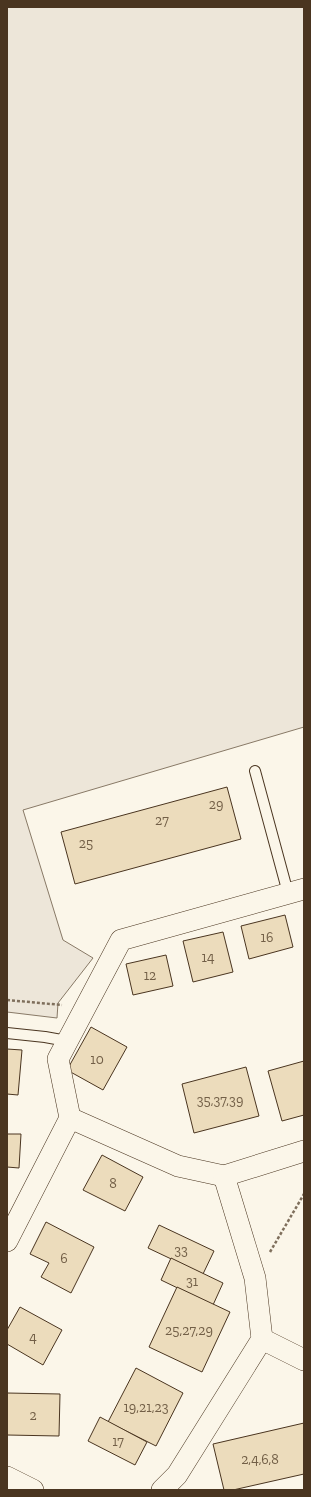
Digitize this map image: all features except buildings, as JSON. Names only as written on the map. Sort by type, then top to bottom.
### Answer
[{"type":"street","points":[[7,1241],[70,1118],[58,1059],[121,940],[296,891]]},
{"type":"street","points":[[70,1118],[178,1166],[224,1176],[304,1151]]},
{"type":"street","points":[[162,1490],[177,1475],[262,1339],[255,1278],[224,1176]]},
{"type":"street","points":[[262,1339],[304,1360]]},
{"type":"street","points":[[7,1477],[32,1490]]},
{"type":"lane","points":[[255,771],[296,891]]},
{"type":"lane","points":[[7,1033],[67,1041]]},
{"type":"path","points":[[7,1000],[85,1007]]},
{"type":"path","points":[[255,1278],[304,1194]]},
{"type":"shaded area","points":[[7,7],[304,7],[304,727],[23,810],[63,940],[93,958],[58,1003],[57,1018],[7,1012]]}]
